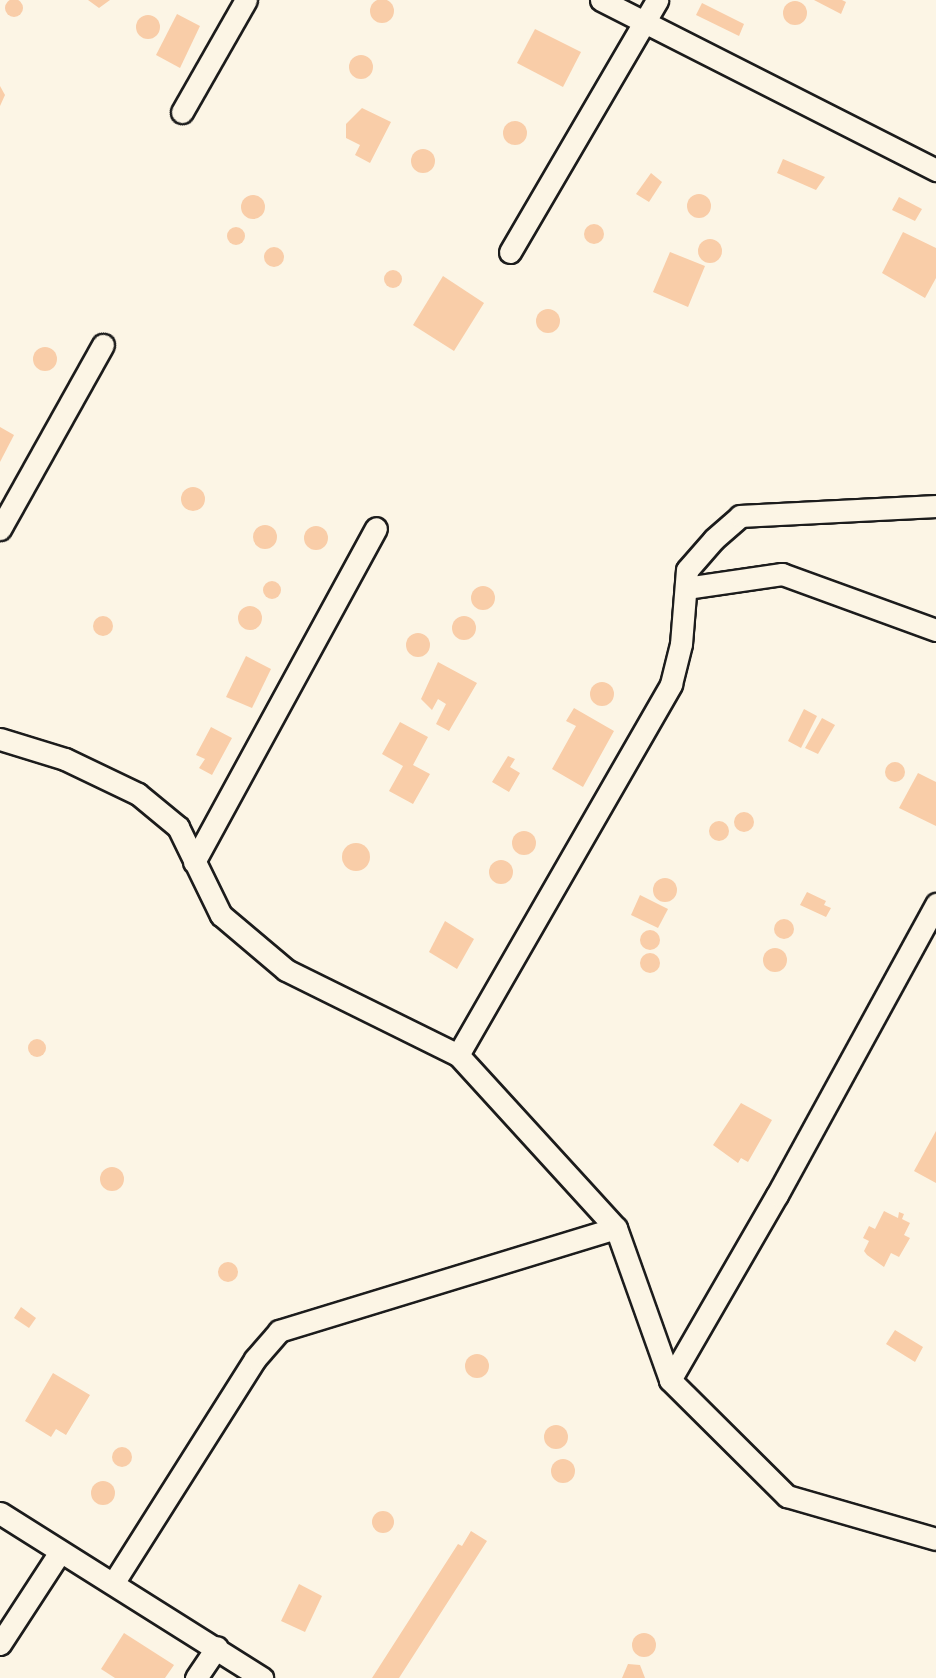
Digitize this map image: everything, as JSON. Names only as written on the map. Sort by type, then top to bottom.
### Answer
[{"type":"street","points":[[182,112],[246,0]]},
{"type":"street","points":[[601,0],[936,170]]},
{"type":"street","points":[[510,252],[657,0]]},
{"type":"street","points":[[0,529],[103,345]]},
{"type":"street","points":[[458,1055],[671,684],[681,644],[687,570],[740,516],[936,506]]},
{"type":"street","points":[[194,862],[376,528]]},
{"type":"street","points":[[686,588],[782,574],[936,630]]},
{"type":"street","points":[[0,739],[65,760],[138,794],[178,827],[220,915],[286,970],[458,1055],[616,1228],[670,1380],[787,1496],[936,1539]]},
{"type":"street","points":[[670,1380],[936,904]]},
{"type":"street","points":[[114,1582],[255,1359],[279,1331],[616,1228]]},
{"type":"street","points":[[0,1513],[60,1552],[114,1582],[262,1678]]},
{"type":"street","points":[[0,1644],[60,1552]]},
{"type":"street","points":[[196,1678],[217,1647]]},
{"type":"building","points":[[10,-1],[18,-1],[23,8],[21,15],[10,17],[5,12],[5,4]]},
{"type":"building","points":[[382,-1],[390,3],[394,11],[390,19],[382,23],[374,19],[370,11],[374,3]]},
{"type":"building","points":[[88,0],[110,0],[99,8]]},
{"type":"building","points":[[814,0],[842,0],[846,2],[841,14]]},
{"type":"building","points":[[795,1],[806,8],[807,13],[800,24],[795,25],[784,18],[783,13],[790,2]]},
{"type":"building","points":[[702,3],[744,24],[739,36],[696,15]]},
{"type":"building","points":[[177,14],[200,26],[180,68],[156,55]]},
{"type":"building","points":[[148,15],[159,22],[160,27],[153,38],[148,39],[137,32],[136,27],[143,16]]},
{"type":"building","points":[[535,29],[581,52],[563,87],[517,63]]},
{"type":"building","points":[[361,55],[372,62],[373,67],[366,78],[361,79],[350,72],[349,67],[356,56]]},
{"type":"building","points":[[0,86],[5,95],[0,106]]},
{"type":"building","points":[[362,108],[391,122],[370,163],[355,155],[360,145],[346,138],[346,124]]},
{"type":"building","points":[[515,121],[526,128],[527,133],[520,144],[515,145],[504,138],[503,133],[510,122]]},
{"type":"building","points":[[423,149],[434,156],[435,161],[428,172],[423,173],[412,166],[411,161],[418,150]]},
{"type":"building","points":[[783,159],[825,177],[816,190],[777,173]]},
{"type":"building","points":[[651,173],[662,182],[649,202],[636,194]]},
{"type":"building","points":[[699,194],[710,201],[711,206],[704,217],[699,218],[688,211],[687,206],[694,195]]},
{"type":"building","points":[[253,195],[264,202],[265,207],[258,218],[253,219],[242,212],[241,207],[248,196]]},
{"type":"building","points":[[899,197],[922,209],[915,221],[892,210]]},
{"type":"building","points":[[594,224],[601,227],[604,234],[601,241],[594,244],[587,241],[584,234],[587,227]]},
{"type":"building","points":[[232,227],[240,227],[245,236],[243,243],[232,245],[227,240],[227,232]]},
{"type":"building","points":[[903,232],[936,248],[936,278],[925,298],[882,273]]},
{"type":"building","points":[[710,239],[721,246],[722,251],[715,262],[710,263],[699,256],[698,251],[705,240]]},
{"type":"building","points":[[274,247],[281,250],[284,257],[281,264],[274,267],[267,264],[264,257],[267,250]]},
{"type":"building","points":[[670,252],[705,266],[688,307],[653,292]]},
{"type":"building","points":[[389,270],[397,270],[402,279],[400,286],[389,288],[384,283],[384,275]]},
{"type":"building","points":[[443,276],[484,303],[454,351],[413,325]]},
{"type":"building","points":[[548,309],[559,316],[560,321],[553,332],[548,333],[537,326],[536,321],[543,310]]},
{"type":"building","points":[[45,347],[56,354],[57,359],[50,370],[45,371],[34,364],[33,359],[40,348]]},
{"type":"building","points":[[0,427],[14,435],[0,462]]},
{"type":"building","points":[[193,487],[204,494],[205,499],[198,510],[193,511],[182,504],[181,499],[188,488]]},
{"type":"building","points":[[265,525],[276,532],[277,537],[270,548],[265,549],[254,542],[253,537],[260,526]]},
{"type":"building","points":[[316,526],[327,533],[328,538],[321,549],[316,550],[305,543],[304,538],[311,527]]},
{"type":"building","points":[[268,581],[276,581],[281,590],[279,597],[268,599],[263,594],[263,586]]},
{"type":"building","points":[[483,586],[494,593],[495,598],[488,609],[483,610],[472,603],[471,598],[478,587]]},
{"type":"building","points":[[250,606],[261,613],[262,618],[255,629],[250,630],[239,623],[238,618],[245,607]]},
{"type":"building","points":[[103,616],[110,619],[113,626],[110,633],[103,636],[96,633],[93,626],[96,619]]},
{"type":"building","points":[[464,616],[475,623],[476,628],[469,639],[464,640],[453,633],[452,628],[459,617]]},
{"type":"building","points":[[418,633],[429,640],[430,645],[423,656],[418,657],[407,650],[406,645],[413,634]]},
{"type":"building","points":[[246,656],[271,669],[252,708],[226,697]]},
{"type":"building","points":[[438,662],[477,683],[449,731],[436,724],[446,704],[438,699],[432,710],[421,699]]},
{"type":"building","points":[[602,682],[613,689],[614,694],[607,705],[602,706],[591,699],[590,694],[597,683]]},
{"type":"building","points":[[574,708],[614,731],[583,787],[552,769],[576,726],[566,721]]},
{"type":"building","points":[[804,709],[817,716],[801,748],[788,741]]},
{"type":"building","points":[[822,718],[835,725],[818,754],[805,748]]},
{"type":"building","points":[[400,722],[428,737],[413,765],[430,774],[413,804],[389,791],[403,766],[382,754]]},
{"type":"building","points":[[211,727],[232,738],[212,775],[199,768],[205,759],[196,755]]},
{"type":"building","points":[[508,756],[515,759],[510,767],[520,773],[509,792],[492,782]]},
{"type":"building","points":[[895,762],[902,765],[905,772],[902,779],[895,782],[888,779],[885,772],[888,765]]},
{"type":"building","points":[[918,773],[936,782],[936,826],[899,808]]},
{"type":"building","points":[[744,812],[751,815],[754,822],[751,829],[744,832],[737,829],[734,822],[737,815]]},
{"type":"building","points":[[719,821],[726,824],[729,831],[726,838],[719,841],[712,838],[709,831],[712,824]]},
{"type":"building","points":[[524,831],[533,834],[536,843],[533,852],[524,855],[515,852],[512,843],[515,834]]},
{"type":"building","points":[[356,843],[366,847],[370,857],[366,867],[356,871],[346,867],[342,857],[346,847]]},
{"type":"building","points":[[501,860],[510,863],[513,872],[510,881],[501,884],[492,881],[489,872],[492,863]]},
{"type":"building","points":[[665,878],[674,881],[677,890],[674,899],[665,902],[656,899],[653,890],[656,881]]},
{"type":"building","points":[[807,892],[826,901],[824,905],[831,908],[826,917],[800,905]]},
{"type":"building","points":[[640,895],[668,909],[658,928],[631,915]]},
{"type":"building","points":[[784,919],[791,922],[794,929],[791,936],[784,939],[777,936],[774,929],[777,922]]},
{"type":"building","points":[[445,921],[474,939],[457,969],[429,952]]},
{"type":"building","points":[[650,930],[657,933],[660,940],[657,947],[650,950],[643,947],[640,940],[643,933]]},
{"type":"building","points":[[775,948],[784,951],[787,960],[784,969],[775,972],[766,969],[763,960],[766,951]]},
{"type":"building","points":[[650,953],[657,956],[660,963],[657,970],[650,973],[643,970],[640,963],[643,956]]},
{"type":"building","points":[[33,1039],[41,1039],[46,1048],[44,1055],[33,1057],[28,1052],[28,1044]]},
{"type":"building","points":[[741,1103],[772,1120],[748,1162],[741,1158],[738,1163],[713,1145]]},
{"type":"building","points":[[936,1131],[936,1183],[914,1171]]},
{"type":"building","points":[[112,1167],[123,1174],[124,1179],[117,1190],[112,1191],[101,1184],[100,1179],[107,1168]]},
{"type":"building","points":[[884,1211],[898,1218],[899,1212],[904,1214],[902,1219],[910,1223],[904,1235],[910,1238],[899,1257],[891,1253],[884,1267],[864,1251],[869,1241],[863,1238],[869,1226],[875,1229]]},
{"type":"building","points":[[228,1262],[235,1265],[238,1272],[235,1279],[228,1282],[221,1279],[218,1272],[221,1265]]},
{"type":"building","points":[[21,1307],[36,1318],[29,1328],[14,1318]]},
{"type":"building","points":[[895,1330],[923,1347],[915,1362],[886,1344]]},
{"type":"building","points":[[477,1354],[486,1357],[489,1366],[486,1375],[477,1378],[468,1375],[465,1366],[468,1357]]},
{"type":"building","points":[[53,1373],[90,1395],[66,1435],[56,1429],[51,1437],[25,1421]]},
{"type":"building","points":[[556,1425],[565,1428],[568,1437],[565,1446],[556,1449],[547,1446],[544,1437],[547,1428]]},
{"type":"building","points":[[122,1447],[129,1450],[132,1457],[129,1464],[122,1467],[115,1464],[112,1457],[115,1450]]},
{"type":"building","points":[[563,1459],[572,1462],[575,1471],[572,1480],[563,1483],[554,1480],[551,1471],[554,1462]]},
{"type":"building","points":[[103,1481],[114,1488],[115,1493],[108,1504],[103,1505],[92,1498],[91,1493],[98,1482]]},
{"type":"building","points":[[383,1511],[391,1514],[394,1522],[391,1530],[383,1533],[375,1530],[372,1522],[375,1514]]},
{"type":"building","points":[[471,1531],[487,1541],[399,1678],[372,1678],[458,1544],[462,1546]]},
{"type":"building","points":[[299,1584],[322,1596],[305,1632],[281,1621]]},
{"type":"building","points":[[124,1633],[174,1665],[165,1678],[115,1678],[101,1669]]},
{"type":"building","points":[[644,1633],[652,1637],[656,1645],[652,1653],[644,1657],[636,1653],[632,1645],[636,1637]]},
{"type":"building","points":[[628,1664],[640,1665],[645,1678],[622,1678]]}]
